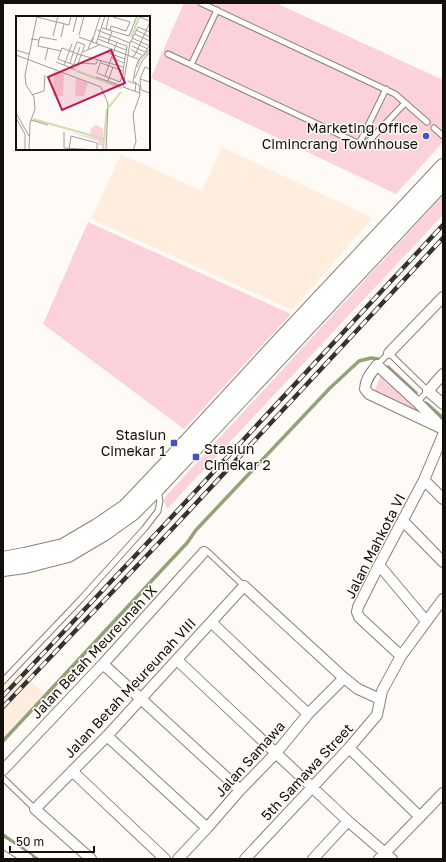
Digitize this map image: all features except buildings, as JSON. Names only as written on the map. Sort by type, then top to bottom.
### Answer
[{"type":"street","points":[[3,569],[25,566],[68,555],[105,533],[133,513],[158,488],[283,344],[443,166]]},
{"type":"street","points":[[3,559],[63,546],[97,526],[124,507],[443,183]]},
{"type":"street","points":[[443,297],[384,358],[368,377],[365,384],[365,389],[369,394],[443,428]]},
{"type":"street","points":[[384,358],[417,402],[443,428]]},
{"type":"street","points":[[443,374],[428,391],[443,404]]},
{"type":"street","name":"Jalan Mahkota VI","points":[[401,656],[359,616],[357,612],[358,607],[379,565],[424,480],[443,435]]},
{"type":"street","points":[[424,480],[443,499]]},
{"type":"street","points":[[403,521],[443,562]]},
{"type":"street","name":"Jalan Betah Meureunah IX","points":[[3,770],[103,664],[204,552]]},
{"type":"street","points":[[379,565],[426,621]]},
{"type":"street","points":[[244,586],[344,678],[358,689],[380,699],[389,677],[401,656],[443,599]]},
{"type":"street","name":"Jalan Betah Meureunah VIII","points":[[35,809],[107,736],[244,586]]},
{"type":"street","points":[[211,622],[308,714]]},
{"type":"street","points":[[177,660],[385,857],[443,793]]},
{"type":"street","points":[[103,664],[240,790]]},
{"type":"street","name":"Jalan Samawa","points":[[178,859],[240,790],[276,753],[308,714],[344,678]]},
{"type":"street","name":"5th Samawa Street","points":[[245,859],[313,788],[377,715],[380,699]]},
{"type":"street","points":[[107,736],[207,828]]},
{"type":"street","points":[[349,748],[422,815]]},
{"type":"street","points":[[72,771],[165,859]]},
{"type":"street","points":[[35,809],[90,859]]},
{"type":"street","points":[[313,859],[348,821]]},
{"type":"street","points":[[3,842],[28,859]]},
{"type":"lane","points":[[202,3],[386,89],[395,94],[427,122]]},
{"type":"lane","points":[[191,65],[217,10]]},
{"type":"lane","points":[[168,54],[362,145],[366,144],[405,103]]},
{"type":"lane","points":[[359,144],[386,89]]},
{"type":"lane","points":[[434,128],[443,136]]},
{"type":"lane","points":[[384,358],[428,391],[417,402]]},
{"type":"lane","points":[[3,681],[81,599],[145,528],[158,511],[160,501],[158,488]]},
{"type":"lane","points":[[204,552],[208,552],[244,586]]},
{"type":"lane","points":[[3,778],[35,809]]},
{"type":"shaded area","points":[[184,3],[276,3],[443,80],[443,142],[396,194],[151,78]]},
{"type":"shaded area","points":[[222,147],[373,218],[292,310],[91,219],[121,154],[202,191]]},
{"type":"shaded area","points":[[443,195],[443,215],[167,509],[164,501],[166,496]]},
{"type":"shaded area","points":[[88,222],[291,314],[184,429],[43,324]]},
{"type":"shaded area","points":[[383,370],[433,420],[374,392]]},
{"type":"shaded area","points":[[13,665],[44,693],[3,737],[3,675]]},
{"type":"waterway","points":[[3,741],[187,543],[196,530],[330,388],[359,361],[371,358],[378,359]]},
{"type":"waterway","points":[[388,367],[416,393]]},
{"type":"waterway","points":[[426,403],[443,418]]},
{"type":"waterway","points":[[3,835],[37,859]]},
{"type":"railway","points":[[3,696],[443,225]]},
{"type":"railway","points":[[3,707],[174,527],[443,238]]},
{"type":"place","name":"Marketing Office Cimincrang Townhouse","points":[[426,136]]},
{"type":"place","name":"Stasiun Cimekar 1","points":[[174,443]]},
{"type":"place","name":"Stasiun Cimekar 2","points":[[196,457]]}]
